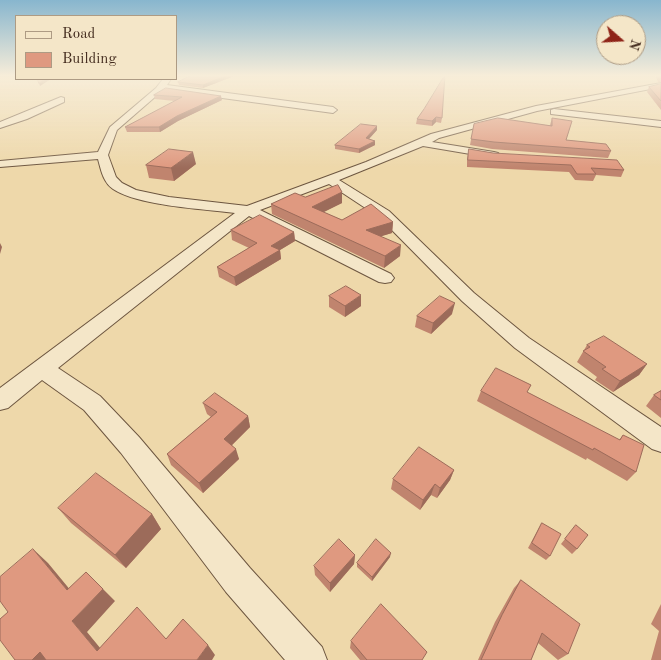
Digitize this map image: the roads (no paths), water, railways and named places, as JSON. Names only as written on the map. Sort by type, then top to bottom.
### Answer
[{"type":"street","points":[[0,126],[49,106]]},
{"type":"street","points":[[138,106],[112,130],[102,155],[110,178],[117,186],[132,193],[169,201],[248,210],[385,278]]},
{"type":"street","points":[[307,106],[333,110]]},
{"type":"street","points":[[0,401],[248,210],[422,144],[434,136],[552,106]]},
{"type":"street","points":[[536,109],[661,124]]},
{"type":"street","points":[[434,136],[464,138]]},
{"type":"street","points":[[422,144],[501,155]]},
{"type":"street","points":[[0,164],[102,155]]},
{"type":"street","points":[[331,180],[384,214],[468,297],[522,343],[661,440]]},
{"type":"street","points":[[42,369],[92,403],[130,445],[238,580],[309,660]]}]
